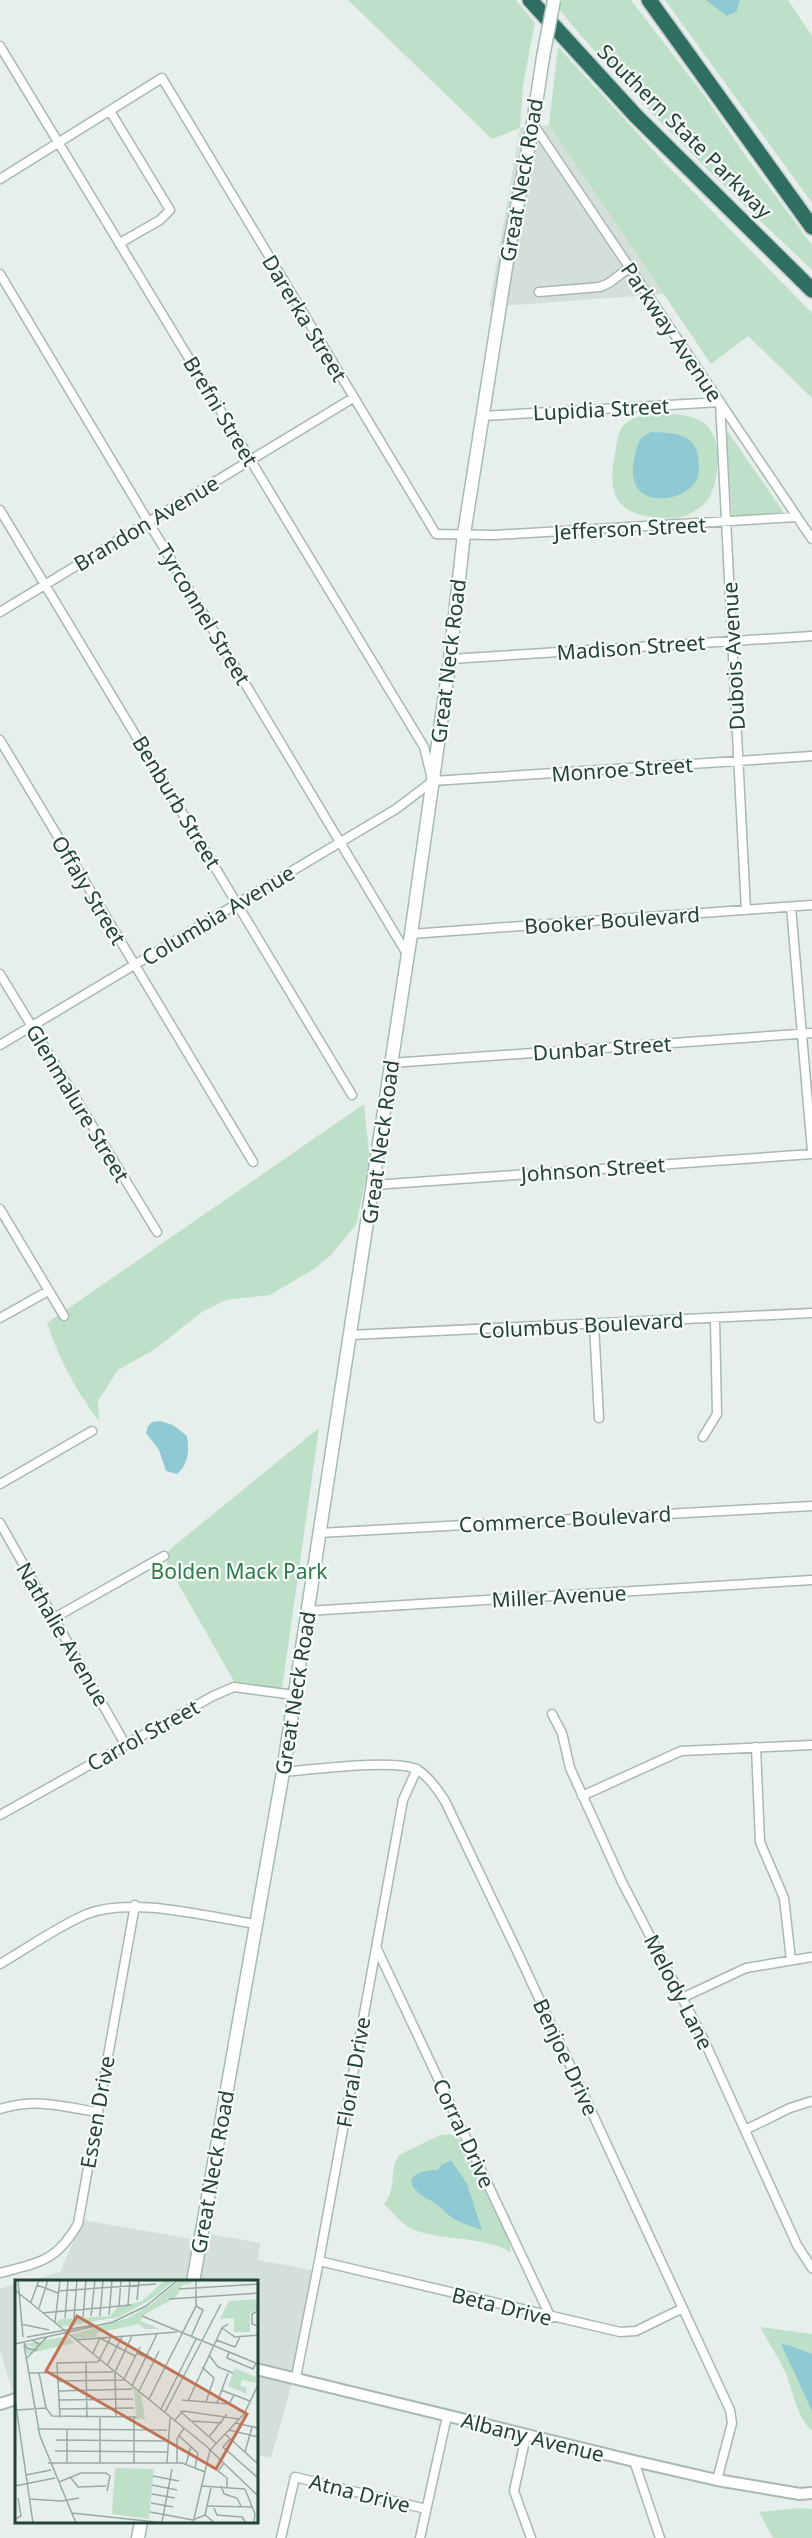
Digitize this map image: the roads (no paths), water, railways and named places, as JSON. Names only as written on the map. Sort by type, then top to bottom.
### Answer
[{"type":"highway","name":"Southern State Parkway","points":[[530,0],[636,116],[812,290]]},
{"type":"highway","name":"Southern State Parkway","points":[[649,0],[812,227]]},
{"type":"main road","name":"Great Neck Road","points":[[193,2280],[283,1772],[411,934],[450,659],[464,534],[508,248],[554,0]]},
{"type":"main road","points":[[138,2538],[141,2523]]},
{"type":"street","name":"Brefni Street","points":[[0,46],[424,747],[433,781]]},
{"type":"street","name":"Darerka Street","points":[[110,111],[162,78],[436,534],[464,534]]},
{"type":"street","points":[[0,179],[110,111],[170,210],[169,214],[160,220],[120,243]]},
{"type":"street","name":"Parkway Avenue","points":[[533,123],[812,539]]},
{"type":"street","points":[[539,292],[600,287],[629,268]]},
{"type":"street","name":"Tyrconnel Street","points":[[0,274],[407,954]]},
{"type":"street","name":"Brandon Avenue","points":[[0,612],[353,398]]},
{"type":"street","name":"Lupidia Street","points":[[483,416],[720,402]]},
{"type":"street","name":"Dubois Avenue","points":[[720,402],[746,910]]},
{"type":"street","name":"Benburb Street","points":[[0,510],[238,902],[352,1095]]},
{"type":"street","name":"Jefferson Street","points":[[464,534],[495,535],[797,517]]},
{"type":"street","name":"Madison Street","points":[[450,659],[812,636]]},
{"type":"street","name":"Offaly Street","points":[[0,740],[254,1162]]},
{"type":"street","name":"Monroe Street","points":[[433,781],[812,756]]},
{"type":"street","name":"Columbia Avenue","points":[[0,1045],[400,807],[433,781]]},
{"type":"street","name":"Booker Boulevard","points":[[411,934],[812,905]]},
{"type":"street","points":[[791,908],[812,1152]]},
{"type":"street","name":"Glenmalure Street","points":[[0,974],[157,1233]]},
{"type":"street","name":"Dunbar Street","points":[[391,1064],[812,1033]]},
{"type":"street","name":"Johnson Street","points":[[374,1185],[812,1152]]},
{"type":"street","points":[[0,1209],[64,1316]]},
{"type":"street","points":[[0,1318],[48,1291]]},
{"type":"street","name":"Columbus Boulevard","points":[[350,1335],[812,1313]]},
{"type":"street","points":[[703,1437],[717,1414],[715,1319]]},
{"type":"street","points":[[594,1324],[599,1418]]},
{"type":"street","points":[[0,1484],[92,1431]]},
{"type":"street","name":"Commerce Boulevard","points":[[319,1533],[812,1506]]},
{"type":"street","name":"Nathalie Avenue","points":[[0,1523],[125,1744]]},
{"type":"street","points":[[54,1618],[164,1556]]},
{"type":"street","name":"Miller Avenue","points":[[307,1611],[812,1580]]},
{"type":"street","name":"Carrol Street","points":[[1,1813],[213,1696],[234,1687],[294,1695]]},
{"type":"street","name":"Melody Lane","points":[[552,1714],[562,1733],[570,1768],[622,1882],[704,2040],[797,2245],[812,2268]]},
{"type":"street","points":[[582,1796],[681,1751],[812,1745]]},
{"type":"street","points":[[756,1747],[760,1842],[784,1898],[791,1960]]},
{"type":"street","points":[[283,1772],[390,1764],[417,1769]]},
{"type":"street","name":"Floral Drive","points":[[296,2377],[403,1800],[417,1769]]},
{"type":"street","name":"Benjoe Drive","points":[[417,1769],[436,1788],[453,1814],[730,2410],[732,2423],[717,2480]]},
{"type":"street","points":[[0,1964],[88,1913],[135,1905],[255,1924]]},
{"type":"street","name":"Essen Drive","points":[[0,2273],[47,2259],[66,2244],[78,2224],[135,1905]]},
{"type":"street","name":"Corral Drive","points":[[377,1948],[550,2318]]},
{"type":"street","points":[[682,1998],[746,1968],[812,1957]]},
{"type":"street","points":[[745,2130],[790,2108],[812,2101]]},
{"type":"street","points":[[0,2109],[22,2102],[97,2112]]},
{"type":"street","name":"Beta Drive","points":[[319,2261],[550,2318],[620,2332],[636,2331],[682,2308]]},
{"type":"street","name":"Albany Avenue","points":[[258,2369],[526,2436],[717,2480],[800,2494],[812,2493]]},
{"type":"street","points":[[0,2404],[15,2399]]},
{"type":"street","points":[[420,2538],[447,2416]]},
{"type":"street","points":[[526,2436],[514,2491],[531,2538]]},
{"type":"street","points":[[634,2461],[660,2538]]},
{"type":"street","name":"Atna Drive","points":[[281,2538],[295,2477],[426,2509]]},
{"type":"water","points":[[706,0],[740,0],[737,11],[727,16]]},
{"type":"water","points":[[651,432],[687,438],[696,449],[699,468],[697,479],[693,485],[680,494],[655,498],[641,492],[634,481],[635,452],[640,440]]},
{"type":"water","points":[[160,1421],[173,1425],[187,1436],[187,1457],[184,1466],[177,1474],[166,1471],[159,1450],[146,1433],[152,1422]]},
{"type":"water","points":[[451,2160],[467,2184],[482,2230],[451,2217],[414,2188],[412,2179],[415,2175],[438,2170],[441,2165]]},
{"type":"water","points":[[781,2344],[812,2354],[812,2411]]},
{"type":"park label","name":"Bolden Mack Park","points":[[239,1571]]}]
